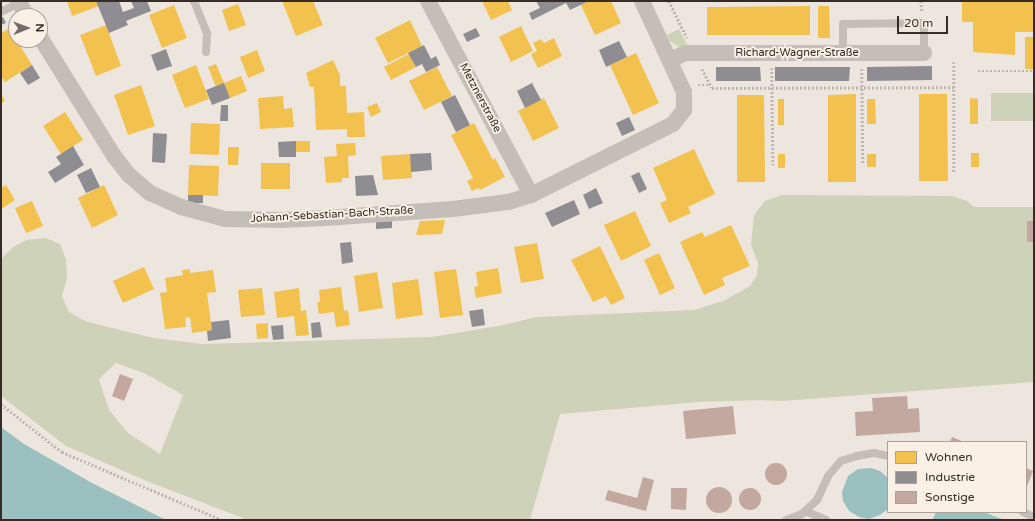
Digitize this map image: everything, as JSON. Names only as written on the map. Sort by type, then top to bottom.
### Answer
[{"type":"street","name":"Metznerstraße","points":[[428,1],[531,195]]},
{"type":"street","points":[[642,1],[670,60]]},
{"type":"street","name":"Johann-Sebastian-Bach-Straße","points":[[46,48],[114,156],[139,185],[150,193],[180,207],[225,219],[282,220],[454,209],[508,202],[531,195],[673,124],[684,110],[685,99],[682,85],[670,60]]},
{"type":"street","name":"Richard-Wagner-Straße","points":[[670,60],[686,54],[694,53],[924,53]]},
{"type":"lane","points":[[194,1],[206,34],[206,52]]},
{"type":"lane","points":[[1,12],[21,7]]},
{"type":"lane","points":[[843,53],[842,24],[924,23],[924,53]]},
{"type":"lane","points":[[786,520],[802,514],[817,500],[828,476],[841,461],[857,456],[874,454],[887,456]]},
{"type":"lane","points":[[805,511],[826,520]]},
{"type":"lane","points":[[1024,513],[1034,517]]},
{"type":"path","points":[[669,1],[712,88],[954,87]]},
{"type":"path","points":[[772,53],[772,165]]},
{"type":"path","points":[[862,53],[863,164]]},
{"type":"path","points":[[954,62],[954,172]]},
{"type":"path","points":[[978,71],[1034,71]]},
{"type":"path","points":[[1,404],[62,452],[222,520]]},
{"type":"green space","points":[[679,29],[688,47],[679,47],[670,41],[667,35]]},
{"type":"green space","points":[[991,93],[1034,93],[1034,121],[991,121]]},
{"type":"green space","points":[[782,195],[952,196],[967,201],[974,207],[1034,207],[1034,382],[782,401],[762,400],[699,402],[560,414],[530,520],[248,520],[149,482],[66,446],[1,396],[1,259],[12,248],[26,240],[46,238],[60,244],[66,260],[67,278],[62,296],[69,312],[85,321],[112,328],[154,338],[203,344],[432,337],[498,326],[537,317],[694,310],[723,301],[750,286],[757,275],[758,263],[751,245],[754,215],[765,201]],"holes":[[[116,363],[146,374],[183,395],[160,454],[128,433],[109,410],[99,379]]]},
{"type":"water","points":[[1,427],[24,444],[92,483],[166,520],[1,520]]},
{"type":"water","points":[[871,468],[880,471],[887,477],[887,510],[880,515],[869,519],[859,517],[849,511],[843,501],[842,492],[848,476],[858,469]]},
{"type":"water","points":[[936,513],[986,513],[1004,520],[936,520],[933,519]]},
{"type":"building: Wohnen","points":[[67,1],[96,1],[99,6],[72,16]]},
{"type":"building: Wohnen","points":[[282,1],[313,1],[323,25],[296,36]]},
{"type":"building: Wohnen","points":[[482,1],[508,1],[512,10],[491,20]]},
{"type":"building: Wohnen","points":[[589,1],[611,1],[621,23],[595,35],[581,5]]},
{"type":"building: Wohnen","points":[[962,1],[1034,1],[1034,32],[1015,32],[1015,55],[973,52],[973,22],[962,22]]},
{"type":"building: Wohnen","points":[[238,4],[246,25],[229,31],[222,10]]},
{"type":"building: Wohnen","points":[[174,5],[187,38],[162,48],[149,15]]},
{"type":"building: Wohnen","points":[[810,6],[810,35],[707,35],[707,7]]},
{"type":"building: Wohnen","points":[[818,6],[829,6],[830,38],[818,38]]},
{"type":"building: Wohnen","points":[[410,20],[422,46],[388,63],[375,38]]},
{"type":"building: Wohnen","points":[[106,25],[121,66],[96,76],[80,35]]},
{"type":"building: Wohnen","points":[[521,26],[533,51],[511,62],[499,37]]},
{"type":"building: Wohnen","points":[[8,29],[8,48],[21,48],[32,65],[5,82],[1,76],[1,33]]},
{"type":"building: Wohnen","points":[[1025,37],[1034,37],[1034,69],[1025,69]]},
{"type":"building: Wohnen","points":[[554,38],[562,56],[538,68],[531,54],[537,51],[533,43],[541,39],[544,43]]},
{"type":"building: Wohnen","points":[[257,50],[265,71],[248,78],[240,57]]},
{"type":"building: Wohnen","points":[[636,53],[659,103],[633,115],[610,65]]},
{"type":"building: Wohnen","points":[[409,54],[416,67],[391,80],[384,67]]},
{"type":"building: Wohnen","points":[[333,60],[340,75],[340,86],[346,86],[347,113],[364,112],[365,137],[347,137],[347,129],[316,130],[314,87],[310,87],[306,73]]},
{"type":"building: Wohnen","points":[[216,64],[224,83],[216,87],[208,67]]},
{"type":"building: Wohnen","points":[[196,65],[209,99],[185,108],[172,75]]},
{"type":"building: Wohnen","points":[[437,67],[452,96],[424,110],[409,81]]},
{"type":"building: Wohnen","points":[[241,76],[247,91],[230,98],[224,83]]},
{"type":"building: Wohnen","points":[[141,85],[155,126],[128,135],[114,95]]},
{"type":"building: Wohnen","points":[[1,94],[5,101],[1,103]]},
{"type":"building: Wohnen","points":[[856,94],[856,182],[828,182],[828,95]]},
{"type":"building: Wohnen","points":[[919,94],[947,94],[948,181],[919,181]]},
{"type":"building: Wohnen","points":[[737,95],[764,95],[765,182],[737,182]]},
{"type":"building: Wohnen","points":[[283,96],[284,109],[292,108],[294,127],[260,129],[258,98]]},
{"type":"building: Wohnen","points":[[544,98],[559,128],[533,141],[518,111]]},
{"type":"building: Wohnen","points":[[970,98],[978,99],[978,124],[970,124]]},
{"type":"building: Wohnen","points":[[778,99],[784,99],[784,125],[778,125]]},
{"type":"building: Wohnen","points":[[867,99],[875,99],[876,124],[867,124]]},
{"type":"building: Wohnen","points":[[377,103],[381,112],[371,117],[367,107]]},
{"type":"building: Wohnen","points":[[65,112],[83,140],[61,154],[43,126]]},
{"type":"building: Wohnen","points":[[191,123],[220,124],[219,155],[190,154]]},
{"type":"building: Wohnen","points":[[474,123],[493,160],[495,158],[505,177],[480,190],[478,188],[472,191],[467,181],[473,178],[451,135]]},
{"type":"building: Wohnen","points":[[296,141],[310,141],[310,152],[296,152]]},
{"type":"building: Wohnen","points":[[355,143],[356,155],[348,156],[349,178],[342,178],[342,182],[326,183],[324,157],[337,156],[336,144]]},
{"type":"building: Wohnen","points":[[228,147],[239,147],[238,165],[228,165]]},
{"type":"building: Wohnen","points":[[694,149],[715,194],[688,207],[691,213],[669,223],[660,203],[667,200],[653,168]]},
{"type":"building: Wohnen","points":[[971,153],[979,153],[979,167],[971,167]]},
{"type":"building: Wohnen","points":[[410,154],[412,178],[383,180],[381,156]]},
{"type":"building: Wohnen","points":[[778,154],[785,154],[785,168],[778,168]]},
{"type":"building: Wohnen","points":[[867,154],[876,154],[876,167],[867,167]]},
{"type":"building: Wohnen","points":[[261,163],[290,163],[290,189],[261,189]]},
{"type":"building: Wohnen","points":[[189,165],[219,166],[218,196],[188,195]]},
{"type":"building: Wohnen","points":[[6,185],[15,200],[1,209],[1,188]]},
{"type":"building: Wohnen","points":[[104,185],[118,215],[92,228],[78,198]]},
{"type":"building: Wohnen","points":[[32,201],[43,226],[26,233],[15,208]]},
{"type":"building: Wohnen","points":[[635,211],[651,246],[621,261],[604,225]]},
{"type":"building: Wohnen","points":[[445,220],[442,234],[416,235],[420,221]]},
{"type":"building: Wohnen","points":[[731,225],[750,266],[722,278],[725,285],[704,295],[680,242],[702,232],[705,237]]},
{"type":"building: Wohnen","points":[[537,243],[544,279],[521,283],[514,247]]},
{"type":"building: Wohnen","points":[[600,246],[625,298],[611,305],[606,296],[593,302],[571,260]]},
{"type":"building: Wohnen","points":[[659,253],[675,288],[660,295],[644,260]]},
{"type":"building: Wohnen","points":[[144,267],[154,289],[123,303],[113,281]]},
{"type":"building: Wohnen","points":[[498,268],[502,293],[476,298],[474,287],[478,286],[476,272]]},
{"type":"building: Wohnen","points":[[190,269],[190,273],[213,270],[216,292],[207,293],[212,330],[192,333],[190,317],[185,318],[186,327],[165,329],[160,293],[167,292],[165,278],[183,275],[182,270]]},
{"type":"building: Wohnen","points":[[456,269],[463,315],[440,318],[434,272]]},
{"type":"building: Wohnen","points":[[377,272],[383,308],[359,312],[354,276]]},
{"type":"building: Wohnen","points":[[418,279],[423,315],[396,319],[392,283]]},
{"type":"building: Wohnen","points":[[341,287],[344,311],[348,310],[350,325],[336,327],[334,312],[319,314],[317,302],[320,302],[319,290]]},
{"type":"building: Wohnen","points":[[262,288],[265,315],[241,317],[238,290]]},
{"type":"building: Wohnen","points":[[299,288],[301,311],[306,310],[309,335],[296,336],[294,316],[277,318],[274,292]]},
{"type":"building: Wohnen","points":[[268,323],[268,338],[257,339],[256,324]]},
{"type":"building: Industrie","points":[[96,1],[119,1],[123,12],[134,8],[131,1],[147,1],[151,11],[126,21],[128,25],[109,33]]},
{"type":"building: Industrie","points":[[536,1],[589,1],[570,10],[566,3],[532,20],[529,13],[540,8]]},
{"type":"building: Industrie","points":[[3,17],[6,23],[1,25],[1,18]]},
{"type":"building: Industrie","points":[[476,28],[480,36],[467,42],[463,34]]},
{"type":"building: Industrie","points":[[619,41],[627,57],[606,67],[599,50]]},
{"type":"building: Industrie","points":[[424,45],[431,59],[436,56],[440,65],[426,72],[422,64],[416,67],[408,53]]},
{"type":"building: Industrie","points":[[166,49],[172,66],[157,71],[151,55]]},
{"type":"building: Industrie","points":[[32,65],[40,78],[28,85],[20,73]]},
{"type":"building: Industrie","points":[[932,66],[932,80],[867,81],[867,67]]},
{"type":"building: Industrie","points":[[716,67],[760,67],[761,81],[716,81]]},
{"type":"building: Industrie","points":[[775,67],[850,67],[849,81],[775,81]]},
{"type":"building: Industrie","points":[[224,83],[230,98],[212,105],[206,90]]},
{"type":"building: Industrie","points":[[532,83],[541,100],[525,108],[517,91]]},
{"type":"building: Industrie","points":[[455,95],[470,125],[456,132],[441,102]]},
{"type":"building: Industrie","points":[[221,105],[228,105],[228,121],[220,121]]},
{"type":"building: Industrie","points":[[629,117],[635,130],[622,136],[616,123]]},
{"type":"building: Industrie","points":[[153,133],[167,134],[165,163],[152,162]]},
{"type":"building: Industrie","points":[[296,141],[296,157],[279,157],[278,142]]},
{"type":"building: Industrie","points":[[73,146],[84,165],[55,183],[48,172],[61,164],[56,157]]},
{"type":"building: Industrie","points":[[431,153],[432,170],[411,172],[410,154]]},
{"type":"building: Industrie","points":[[91,168],[100,187],[86,193],[77,175]]},
{"type":"building: Industrie","points":[[639,172],[647,189],[639,193],[631,176]]},
{"type":"building: Industrie","points":[[373,175],[378,195],[356,196],[355,176]]},
{"type":"building: Industrie","points":[[596,188],[603,203],[589,209],[583,195]]},
{"type":"building: Industrie","points":[[188,195],[203,195],[203,203],[188,203]]},
{"type":"building: Industrie","points":[[574,200],[580,214],[552,227],[545,213]]},
{"type":"building: Industrie","points":[[392,221],[392,228],[376,229],[376,222]]},
{"type":"building: Industrie","points":[[351,242],[353,262],[342,264],[340,243]]},
{"type":"building: Industrie","points":[[483,309],[485,325],[472,327],[469,311]]},
{"type":"building: Industrie","points":[[229,320],[231,338],[208,341],[207,331],[212,330],[211,322]]},
{"type":"building: Industrie","points":[[320,322],[322,337],[312,338],[311,323]]},
{"type":"building: Industrie","points":[[283,325],[284,339],[273,340],[271,326]]},
{"type":"building: Sonstige","points":[[1027,221],[1034,221],[1034,242],[1027,242]]},
{"type":"building: Sonstige","points":[[120,374],[133,379],[124,401],[112,396]]},
{"type":"building: Sonstige","points":[[907,396],[908,409],[919,408],[920,432],[856,436],[855,412],[873,411],[872,398]]},
{"type":"building: Sonstige","points":[[733,406],[736,434],[686,439],[683,411]]},
{"type":"building: Sonstige","points":[[952,437],[962,441],[950,441]]},
{"type":"building: Sonstige","points":[[776,463],[784,466],[787,474],[784,482],[776,485],[768,482],[765,474],[768,466]]},
{"type":"building: Sonstige","points":[[1027,468],[1033,471],[1027,486]]},
{"type":"building: Sonstige","points":[[643,477],[654,480],[646,511],[605,500],[608,490],[637,498]]},
{"type":"building: Sonstige","points":[[719,487],[728,491],[732,500],[728,509],[719,513],[710,509],[706,500],[710,491]]},
{"type":"building: Sonstige","points":[[671,488],[687,488],[686,510],[671,509]]},
{"type":"building: Sonstige","points":[[746,488],[754,488],[761,495],[761,503],[754,510],[746,510],[739,503],[739,495]]}]
